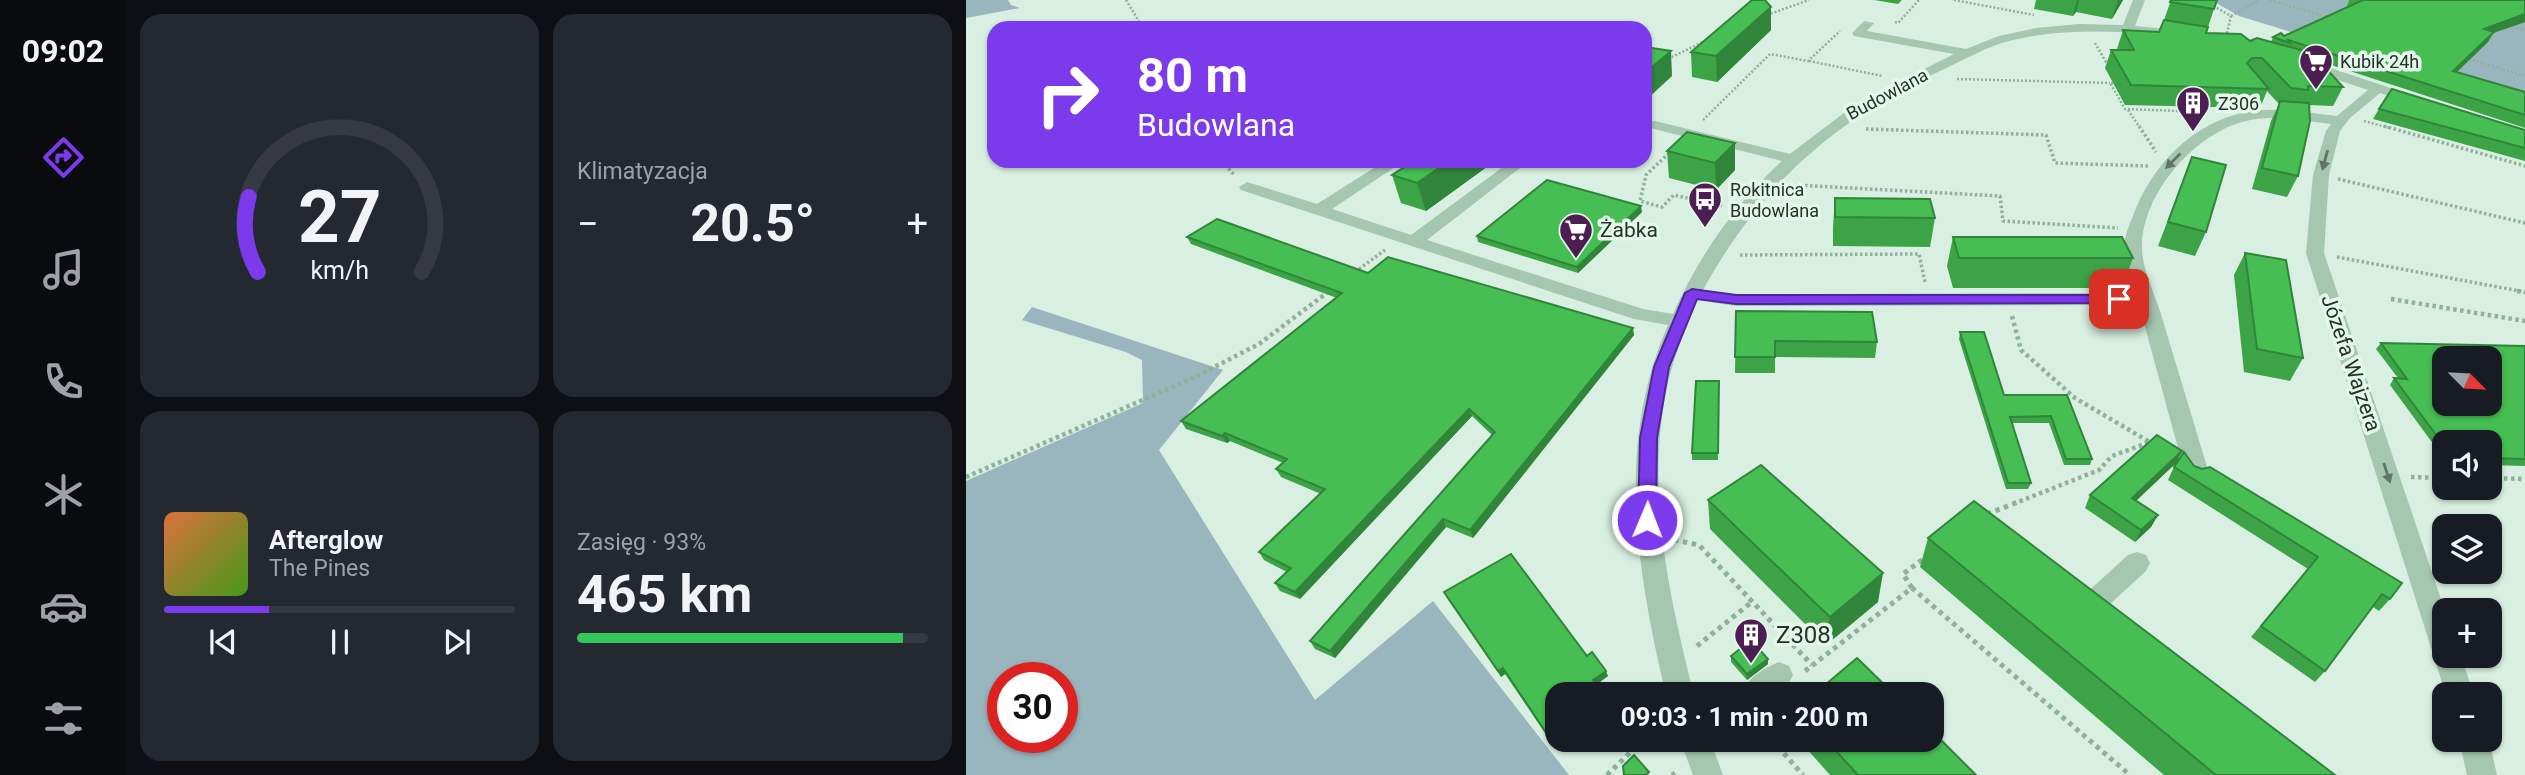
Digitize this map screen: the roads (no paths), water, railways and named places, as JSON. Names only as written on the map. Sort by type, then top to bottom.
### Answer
[{"type":"street","points":[[2128,28],[2139,0]]},
{"type":"street","points":[[1868,23],[1858,33],[1968,53]]},
{"type":"street","name":"Budowlana","points":[[1677,682],[1662,625],[1647,520],[1648,438],[1661,367],[1692,293],[1735,225],[1768,184],[1830,127],[1870,100],[1968,53],[2012,36],[2086,28],[2128,28],[2225,42]]},
{"type":"street","points":[[2293,61],[2427,104]]},
{"type":"street","points":[[2196,470],[2133,252],[2136,230],[2166,167],[2183,151],[2224,123],[2249,116],[2342,118],[2378,88]]},
{"type":"street","points":[[2263,99],[2277,115]]},
{"type":"street","name":"Józefa Wajzera","points":[[2342,118],[2333,131],[2321,175],[2315,253],[2432,610]]},
{"type":"street","points":[[1655,125],[1793,159]]},
{"type":"street","points":[[1319,211],[1385,168]]},
{"type":"street","points":[[1408,239],[1511,168]]},
{"type":"street","points":[[1247,187],[1641,315],[1679,321]]},
{"type":"street","points":[[1692,293],[1736,299],[2147,299]]},
{"type":"street","points":[[2124,631],[2091,605],[2137,563]]},
{"type":"street","points":[[1777,682],[1791,674]]},
{"type":"street","points":[[1700,752],[1709,775]]},
{"type":"street","points":[[2477,752],[2482,775]]},
{"type":"place","name":"Kubik 24h","points":[[2316,91]]},
{"type":"place","name":"Z306","points":[[2193,133]]},
{"type":"place","name":"Rokitnica Budowlana","points":[[1705,229]]},
{"type":"place","name":"Żabka","points":[[1576,260]]},
{"type":"place","name":"Z308","points":[[1751,665]]}]
